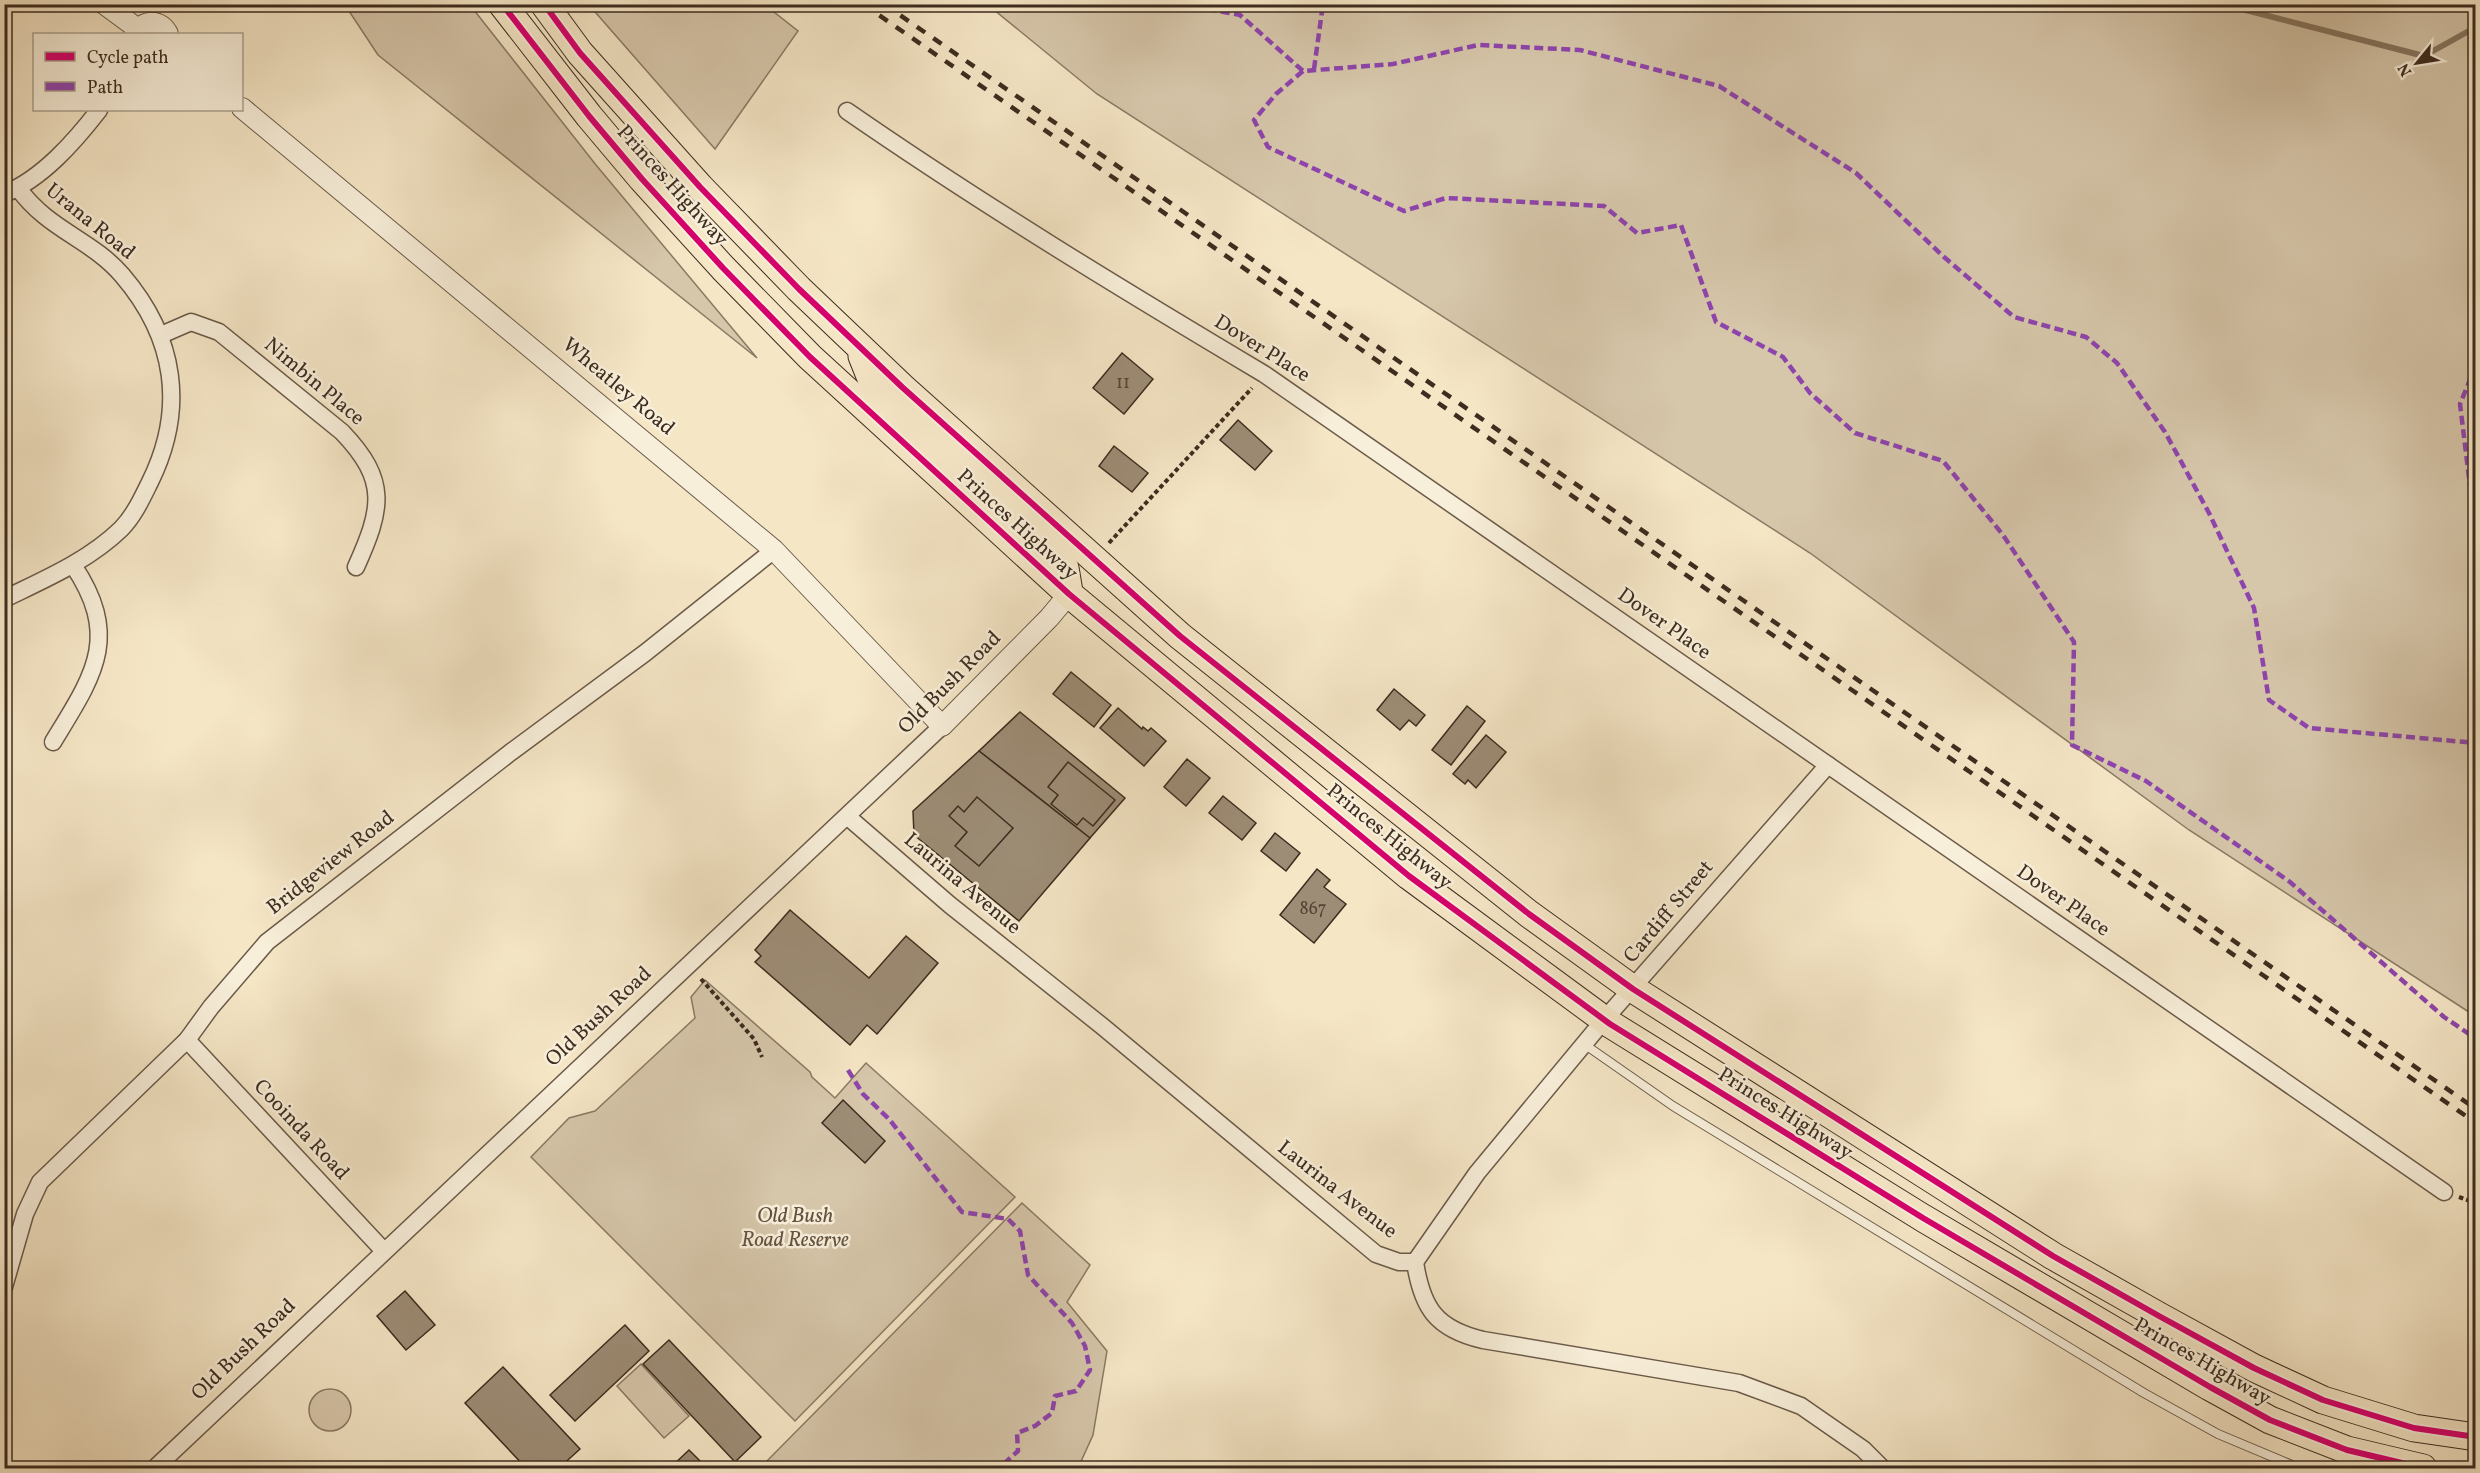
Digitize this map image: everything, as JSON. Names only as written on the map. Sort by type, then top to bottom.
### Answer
[{"type":"highway","name":"Princes Highway","points":[[502,4],[589,116],[723,268],[818,364],[1069,594],[1409,876],[1604,1020],[1923,1218],[2270,1420],[2347,1450],[2423,1468]]},
{"type":"highway","name":"Princes Highway","points":[[544,4],[580,53],[700,187],[859,346],[1041,514],[1159,618],[1416,826],[1529,914],[1633,989],[2054,1256],[2254,1368],[2323,1400],[2414,1428],[2475,1437]]},
{"type":"highway","points":[[859,346],[874,386],[886,402],[1057,555],[1065,568],[1069,594],[1102,597],[1159,618]]},
{"type":"street","points":[[104,4],[137,32],[154,23],[164,28],[167,33]]},
{"type":"street","name":"Wheatley Road","points":[[243,109],[774,550],[942,726]]},
{"type":"street","points":[[11,191],[71,143],[98,111]]},
{"type":"street","name":"Dover Place","points":[[847,111],[946,180],[1097,275],[1264,374],[2444,1192]]},
{"type":"street","name":"Urana Road","points":[[4,599],[73,565],[104,545],[123,527],[138,506],[165,452],[172,417],[170,377],[161,335],[141,299],[121,273],[93,250],[42,217],[11,191]]},
{"type":"street","name":"Nimbin Place","points":[[161,335],[190,322],[219,332],[342,432],[359,450],[370,467],[376,489],[376,509],[374,528],[356,567]]},
{"type":"street","name":"Bridgeview Road","points":[[4,1287],[25,1214],[40,1182],[187,1040],[260,950],[287,925],[645,653],[774,550]]},
{"type":"street","points":[[53,742],[82,694],[99,646],[100,627],[95,610],[86,584],[73,565]]},
{"type":"street","name":"Old Bush Road","points":[[155,1468],[383,1250],[848,817],[942,726],[1069,594]]},
{"type":"street","name":"Cardiff Street","points":[[1415,1262],[1477,1173],[1584,1044],[1828,765]]},
{"type":"street","name":"Laurina Avenue","points":[[848,817],[950,905],[1102,1026],[1376,1254],[1399,1262],[1415,1262]]},
{"type":"street","name":"Cooinda Road","points":[[187,1040],[383,1250]]},
{"type":"street","points":[[1415,1262],[1418,1281],[1429,1310],[1456,1332],[1483,1340],[1739,1383],[1808,1411],[1863,1449],[1882,1468]]},
{"type":"lane","points":[[1584,1044],[1673,1106],[2144,1393],[2218,1434],[2299,1468]]},
{"type":"path","points":[[1104,548],[1264,374]]},
{"type":"path","points":[[700,979],[754,1039],[762,1057]]},
{"type":"green space","points":[[345,5],[470,5],[596,165],[757,358],[378,55]]},
{"type":"green space","points":[[589,5],[765,5],[798,31],[715,149]]},
{"type":"green space","points":[[988,5],[2475,5],[2475,1016],[2189,830],[1810,553],[1097,94]]},
{"type":"green space","name":"Old Bush Road Reserve","points":[[705,980],[810,1072],[812,1077],[835,1098],[866,1063],[1015,1197],[795,1421],[531,1157],[569,1118],[595,1111],[695,1018],[691,997]]},
{"type":"green space","points":[[1022,1203],[1090,1265],[1067,1302],[1107,1351],[1093,1435],[1078,1468],[760,1468]]},
{"type":"green space","points":[[641,1364],[689,1416],[664,1438],[617,1386]]},
{"type":"green space","points":[[330,1389],[345,1395],[351,1410],[345,1425],[330,1431],[315,1425],[309,1410],[315,1395]]},
{"type":"building","points":[[1122,353],[1153,379],[1124,414],[1093,388]]},
{"type":"building","points":[[1238,420],[1272,451],[1255,470],[1220,440]]},
{"type":"building","points":[[1114,446],[1148,473],[1132,492],[1099,466]]},
{"type":"building","points":[[1071,672],[1111,705],[1094,727],[1053,694]]},
{"type":"building","points":[[1394,689],[1425,715],[1416,726],[1409,720],[1400,730],[1377,710]]},
{"type":"building","points":[[1467,706],[1485,721],[1451,765],[1432,750]]},
{"type":"building","points":[[1118,708],[1142,729],[1143,727],[1148,731],[1151,728],[1166,741],[1144,766],[1100,728]]},
{"type":"building","points":[[1020,712],[1125,798],[1090,838],[979,751]]},
{"type":"building","points":[[1486,735],[1506,752],[1476,788],[1468,780],[1465,784],[1453,774]]},
{"type":"building","points":[[979,751],[1090,838],[1019,921],[914,835],[913,811]]},
{"type":"building","points":[[1187,759],[1210,778],[1186,806],[1164,787]]},
{"type":"building","points":[[1068,762],[1115,800],[1093,826],[1083,818],[1077,825],[1051,804],[1058,795],[1048,787]]},
{"type":"building","points":[[1223,796],[1256,823],[1242,840],[1209,813]]},
{"type":"building","points":[[977,797],[1013,828],[979,866],[955,846],[967,832],[949,816],[958,806],[964,812]]},
{"type":"building","points":[[1275,833],[1300,853],[1286,871],[1261,851]]},
{"type":"building","points":[[1317,869],[1330,880],[1324,887],[1346,904],[1314,943],[1280,915]]},
{"type":"building","points":[[790,910],[869,978],[906,936],[938,963],[877,1034],[867,1025],[850,1045],[755,962],[761,956],[755,950]]},
{"type":"building","points":[[843,1100],[885,1141],[865,1163],[822,1123]]},
{"type":"building","points":[[405,1291],[435,1325],[406,1350],[377,1316]]},
{"type":"building","points":[[625,1325],[649,1351],[575,1421],[550,1395]]},
{"type":"building","points":[[669,1340],[761,1437],[735,1462],[643,1364]]},
{"type":"building","points":[[503,1367],[580,1449],[559,1468],[526,1468],[465,1403]]},
{"type":"building","points":[[689,1450],[707,1468],[670,1468]]},
{"type":"waterway","points":[[2222,4],[2424,56],[2476,27]]},
{"type":"railway","points":[[863,4],[2476,1123]]},
{"type":"railway","points":[[884,4],[2476,1109]]},
{"type":"marked path","points":[[1028,4],[1034,4]]},
{"type":"marked path","points":[[1181,4],[1240,15],[1303,71],[1393,64],[1478,45],[1580,50],[1719,86],[1856,173],[1944,257],[2014,317],[2086,337],[2117,363],[2165,432],[2209,513],[2254,608],[2269,700],[2309,728],[2476,743]]},
{"type":"marked path","points":[[1314,69],[1323,4]]},
{"type":"marked path","points":[[1303,71],[1276,94],[1254,120],[1268,147],[1404,211],[1446,198],[1604,206],[1637,233],[1681,225],[1716,322],[1783,357],[1810,393],[1855,433],[1943,461],[2003,535],[2074,642],[2072,745],[2146,781],[2290,882],[2444,1017],[2472,1036],[2476,1035]]},
{"type":"marked path","points":[[2476,365],[2460,404],[2476,535]]},
{"type":"marked path","points":[[848,1070],[863,1094],[889,1119],[962,1212],[1008,1219],[1020,1231],[1028,1275],[1072,1323],[1085,1346],[1090,1370],[1076,1391],[1055,1396],[1052,1413],[1035,1426],[1017,1433],[1018,1451],[999,1468]]},
{"type":"cycle path","points":[[502,4],[589,116],[642,179],[723,268],[810,357],[1069,594],[1409,876],[1610,1024],[1923,1218],[2210,1387],[2270,1420],[2347,1450],[2423,1468]]},
{"type":"cycle path","points":[[544,4],[580,53],[700,187],[799,289],[902,387],[1180,636],[1529,914],[1633,989],[2053,1256],[2159,1316],[2254,1368],[2323,1400],[2414,1428],[2476,1437]]}]
